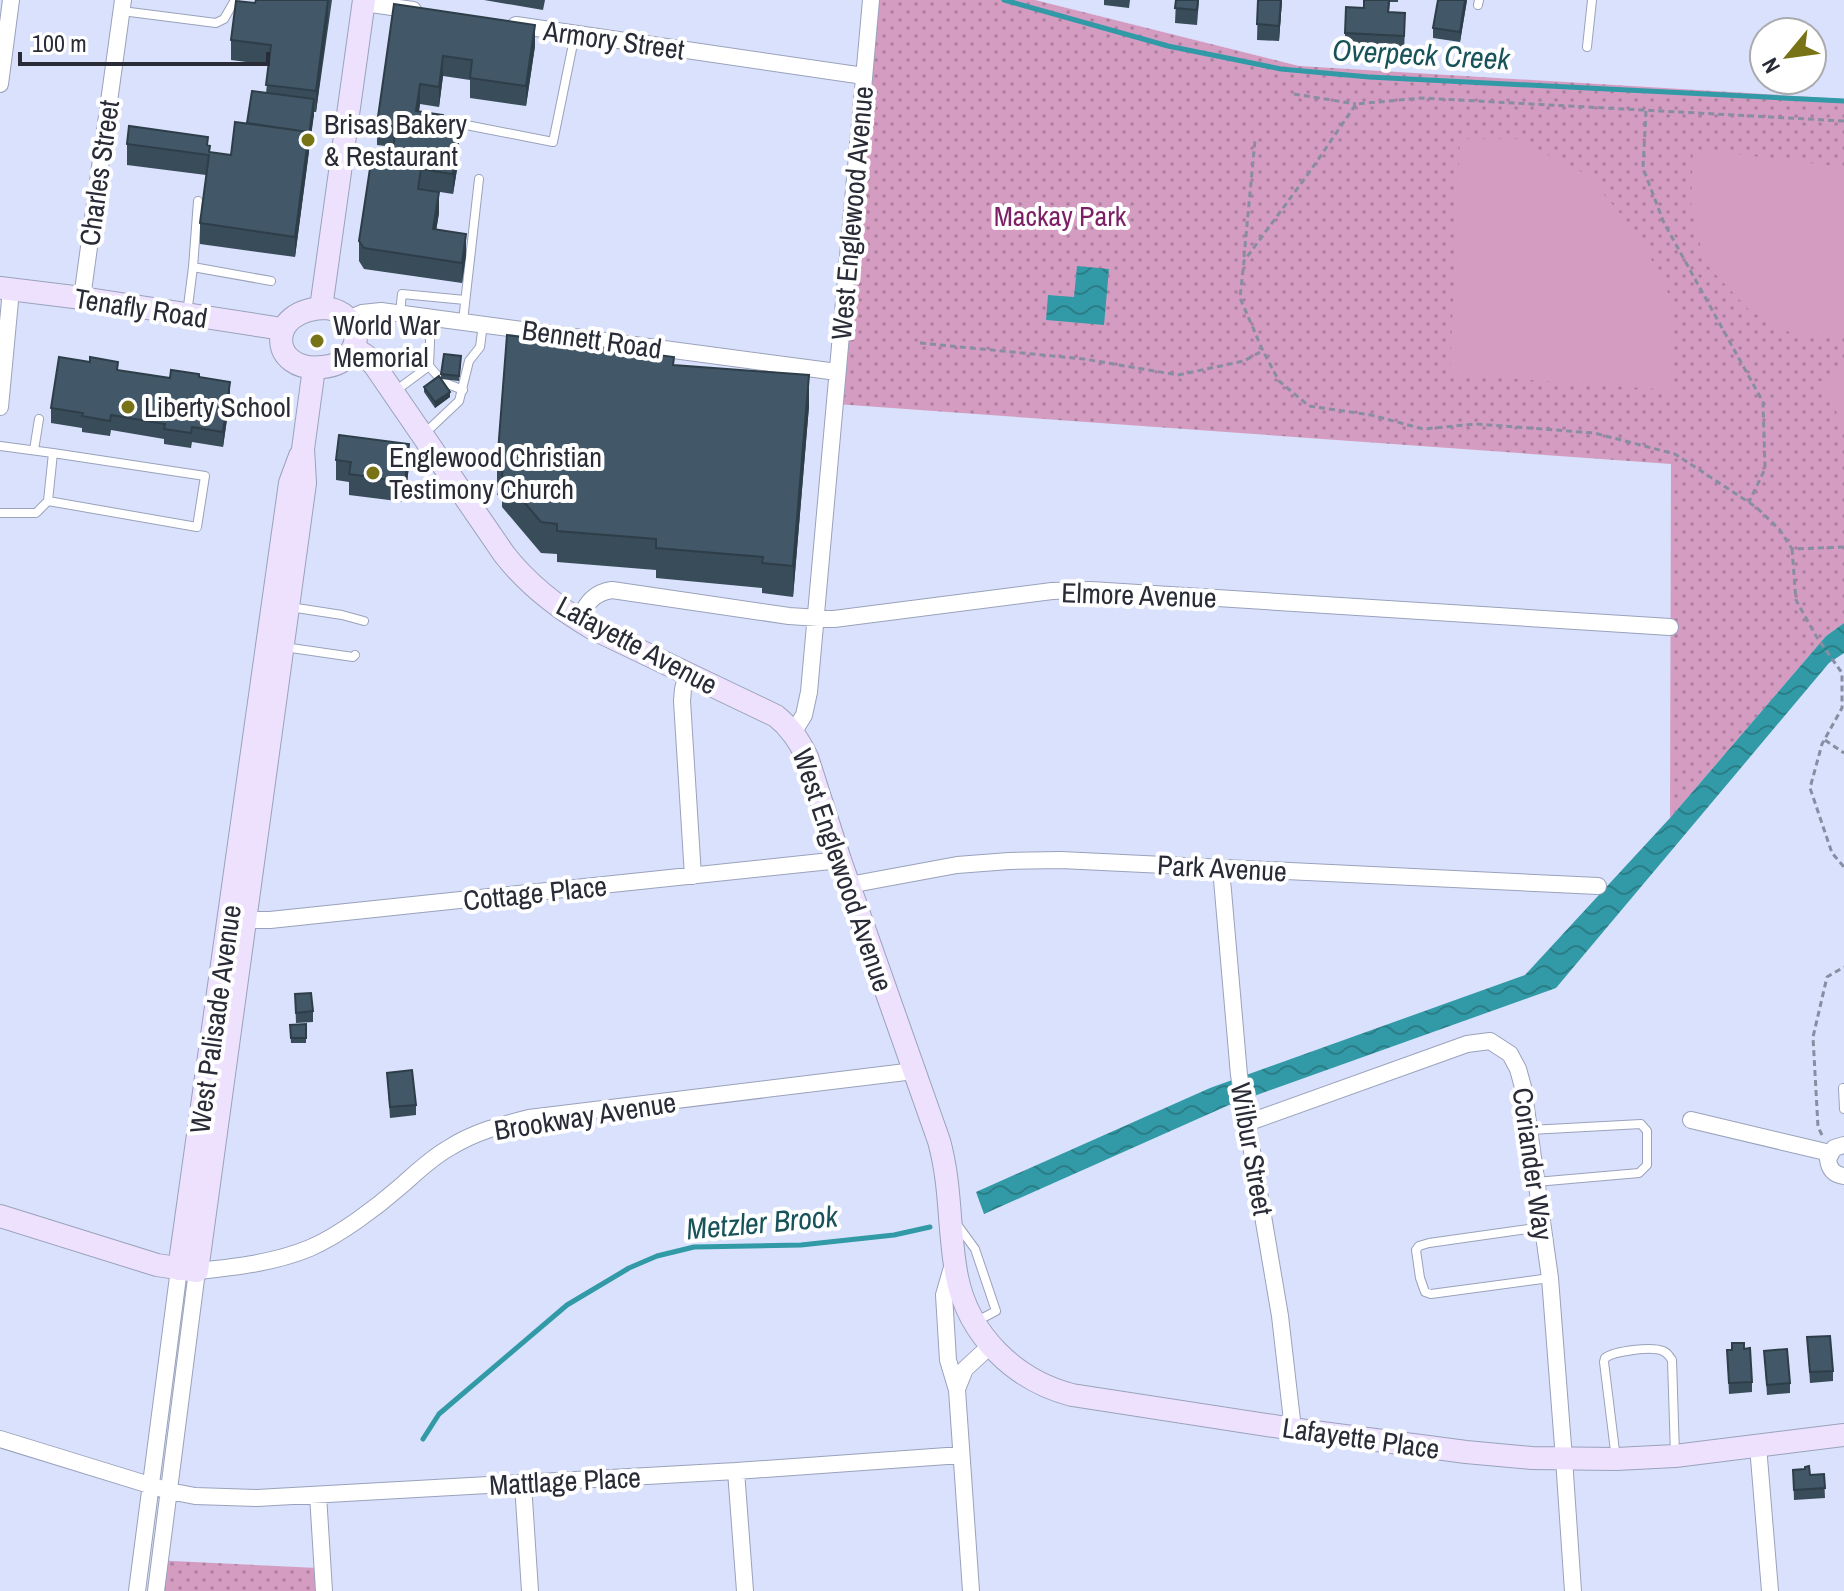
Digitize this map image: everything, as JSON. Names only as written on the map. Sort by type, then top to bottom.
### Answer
[{"type":"street","points":[[0,84],[11,0]]},
{"type":"street","name":"West Englewood Avenue","points":[[871,0],[808,703],[793,733],[807,757],[948,1179],[955,1257],[944,1295],[948,1360],[957,1390],[971,1591]]},
{"type":"street","points":[[321,308],[364,2],[424,12]]},
{"type":"street","name":"Charles Street","points":[[82,298],[127,8]]},
{"type":"street","name":"Armory Street","points":[[500,23],[864,76]]},
{"type":"street","points":[[0,407],[6,289]]},
{"type":"street","name":"Tenafly Road","points":[[6,289],[282,329]]},
{"type":"street","points":[[321,308],[337,310],[348,319],[356,334],[354,348],[338,364],[314,368],[287,356],[281,342],[282,329],[302,312],[321,308]]},
{"type":"street","name":"Bennett Road","points":[[348,319],[372,311],[400,313],[837,372]]},
{"type":"street","name":"Lafayette Avenue","points":[[354,348],[369,360],[520,574],[538,591],[578,620],[771,713],[793,733]]},
{"type":"street","name":"West Palisade Avenue","points":[[137,1591],[188,1270],[282,626],[290,483],[303,449],[314,368]]},
{"type":"street","name":"Elmore Avenue","points":[[578,620],[591,598],[612,590],[815,619],[1052,591],[1091,590],[1670,627]]},
{"type":"street","points":[[687,674],[682,694],[693,876]]},
{"type":"street","name":"Cottage Place","points":[[237,920],[270,920],[840,860]]},
{"type":"street","name":"Park Avenue","points":[[849,885],[937,868],[1061,860],[1598,886]]},
{"type":"street","name":"Wilbur Street","points":[[1221,868],[1239,1075],[1280,1316],[1293,1429]]},
{"type":"street","name":"Coriander Way","points":[[1247,1120],[1467,1044],[1490,1041],[1510,1054],[1523,1087],[1550,1278],[1573,1591]]},
{"type":"street","name":"Brookway Avenue","points":[[188,1270],[251,1264],[313,1247],[372,1210],[449,1147],[499,1125],[529,1118],[914,1071]]},
{"type":"street","points":[[1691,1120],[1837,1149],[1829,1165],[1836,1174],[1844,1176]]},
{"type":"street","points":[[0,1216],[157,1265],[188,1270]]},
{"type":"street","name":"Lafayette Place","points":[[955,1257],[967,1308],[991,1345],[1016,1369],[1061,1392],[1293,1429],[1532,1458],[1675,1456],[1844,1435]]},
{"type":"street","name":"West Palisade Avenue","points":[[156,1591],[169,1491],[188,1270]]},
{"type":"street","points":[[957,1390],[965,1369],[991,1345]]},
{"type":"street","name":"Mattlage Place","points":[[0,1439],[169,1491],[195,1496],[257,1498],[961,1455]]},
{"type":"street","points":[[1758,1446],[1770,1591]]},
{"type":"street","points":[[736,1471],[745,1591]]},
{"type":"street","points":[[523,1484],[530,1591]]},
{"type":"street","points":[[318,1495],[324,1591]]},
{"type":"lane","points":[[127,8],[216,23],[224,19],[235,0]]},
{"type":"lane","points":[[1587,47],[1592,0]]},
{"type":"lane","points":[[451,122],[553,142],[575,34]]},
{"type":"lane","points":[[463,321],[479,179]]},
{"type":"lane","points":[[187,315],[198,201]]},
{"type":"lane","points":[[193,267],[271,281]]},
{"type":"lane","points":[[400,313],[402,294],[465,300]]},
{"type":"lane","points":[[431,317],[429,366],[443,382],[463,390]]},
{"type":"lane","points":[[423,435],[459,401],[469,361],[480,347],[483,324]]},
{"type":"lane","points":[[393,393],[429,366]]},
{"type":"lane","points":[[34,450],[39,419]]},
{"type":"lane","points":[[0,446],[205,476],[197,527],[48,501]]},
{"type":"lane","points":[[0,513],[36,513],[48,501],[53,453]]},
{"type":"lane","points":[[282,626],[342,615],[364,621]]},
{"type":"lane","points":[[282,626],[353,657],[355,655]]},
{"type":"lane","points":[[1843,1088],[1844,1109]]},
{"type":"lane","points":[[1529,1130],[1641,1124],[1647,1131],[1647,1165],[1639,1173],[1536,1182]]},
{"type":"lane","points":[[951,1216],[975,1249],[996,1311],[974,1323]]},
{"type":"lane","points":[[1542,1227],[1419,1246],[1416,1250],[1420,1278],[1425,1292],[1431,1294],[1550,1278]]},
{"type":"lane","points":[[1616,1459],[1605,1358],[1616,1352],[1656,1349],[1672,1360],[1675,1456]]},
{"type":"path","points":[[1294,94],[1356,104],[1422,98],[1844,121]]},
{"type":"path","points":[[1244,261],[1356,104]]},
{"type":"path","points":[[1646,111],[1643,168],[1664,223],[1763,402],[1765,469],[1749,502]]},
{"type":"path","points":[[1255,140],[1240,298],[1279,381],[1309,406],[1371,415],[1423,429],[1476,424],[1594,433],[1675,454],[1749,502],[1780,530],[1792,549],[1796,600],[1842,673],[1842,708],[1825,740],[1810,788],[1832,853],[1844,867]]},
{"type":"path","points":[[920,343],[1084,359],[1178,375],[1244,361],[1263,351]]},
{"type":"path","points":[[1792,549],[1844,547]]},
{"type":"path","points":[[1825,740],[1844,753]]},
{"type":"path","points":[[1837,1149],[1818,1127],[1813,1037],[1827,977],[1844,967]]},
{"type":"green space","name":"Mackay Park","points":[[877,0],[1035,0],[1299,66],[1748,93],[1748,96],[1844,99],[1844,623],[1826,636],[1670,818],[1671,464],[836,404]]},
{"type":"green space","points":[[1460,139],[1517,139],[1586,174],[1639,235],[1671,299],[1670,390],[1450,374]]},
{"type":"green space","points":[[1693,149],[1844,167],[1844,335],[1793,334],[1750,311],[1705,263],[1691,209]]},
{"type":"green space","points":[[1844,367],[1844,425],[1819,382]]},
{"type":"green space","points":[[152,1560],[318,1568],[319,1591],[148,1591]]},
{"type":"water","points":[[1077,266],[1109,269],[1104,325],[1046,320],[1048,295],[1074,297]]},
{"type":"water","points":[[1844,623],[1844,653],[1829,663],[1556,988],[1229,1105],[984,1214],[976,1192],[1210,1088],[1525,975],[1670,818],[1826,636]]},
{"type":"building","points":[[256,0],[328,0],[316,91],[266,85],[271,45],[231,40],[236,1],[255,3]]},
{"type":"building","points":[[1176,0],[1198,0],[1197,10],[1175,8]]},
{"type":"building","points":[[1258,0],[1281,0],[1279,26],[1257,24]]},
{"type":"building","points":[[1364,0],[1389,0],[1388,12],[1405,13],[1404,36],[1345,33],[1346,7],[1364,8]]},
{"type":"building","points":[[1438,0],[1465,0],[1460,32],[1433,28]]},
{"type":"building","points":[[394,4],[535,25],[526,86],[470,78],[472,60],[443,56],[439,87],[420,84],[416,111],[443,115],[440,134],[459,136],[453,174],[421,169],[418,189],[439,192],[433,229],[466,234],[462,263],[364,248],[359,241],[371,162],[391,165],[396,127],[377,124]]},
{"type":"building","points":[[252,91],[314,99],[309,135],[309,132],[247,123]]},
{"type":"building","points":[[235,122],[309,132],[295,237],[200,223],[209,155],[127,144],[129,126],[208,137],[209,152],[231,155]]},
{"type":"building","points":[[507,335],[674,357],[673,365],[809,375],[793,566],[762,563],[763,557],[656,548],[656,539],[557,531],[557,524],[541,522],[502,476],[503,466],[497,465]]},
{"type":"building","points":[[444,354],[461,356],[459,376],[441,374]]},
{"type":"building","points":[[59,357],[90,362],[90,357],[118,362],[117,370],[170,378],[171,370],[230,382],[223,432],[192,427],[191,433],[164,429],[165,424],[111,415],[110,421],[51,408]]},
{"type":"building","points":[[439,376],[450,392],[435,402],[424,387]]},
{"type":"building","points":[[339,435],[409,444],[405,482],[349,474],[351,462],[336,460]]},
{"type":"building","points":[[311,993],[313,1011],[296,1013],[295,994]]},
{"type":"building","points":[[306,1024],[306,1038],[291,1038],[290,1025]]},
{"type":"building","points":[[412,1070],[416,1105],[390,1107],[387,1073]]},
{"type":"building","points":[[1830,1336],[1833,1371],[1810,1372],[1807,1337]]},
{"type":"building","points":[[1732,1343],[1744,1343],[1744,1349],[1750,1348],[1752,1382],[1729,1383],[1727,1350],[1732,1350]]},
{"type":"building","points":[[1787,1349],[1790,1383],[1767,1385],[1764,1351]]},
{"type":"building","points":[[1809,1466],[1810,1475],[1824,1474],[1825,1488],[1794,1490],[1793,1470]]},
{"type":"waterway","name":"Overpeck Creek","points":[[1004,0],[1168,46],[1281,69],[1369,77],[1844,101]]},
{"type":"waterway","name":"Metzler Brook","points":[[423,1439],[439,1414],[567,1305],[629,1268],[657,1256],[694,1247],[801,1245],[894,1235],[930,1227]]},
{"type":"place","name":"Brisas Bakery & Restaurant","points":[[308,140]]},
{"type":"place","name":"World War Memorial","points":[[317,341]]},
{"type":"place","name":"Liberty School","points":[[128,407]]},
{"type":"place","name":"Englewood Christian Testimony Church","points":[[373,473]]}]
